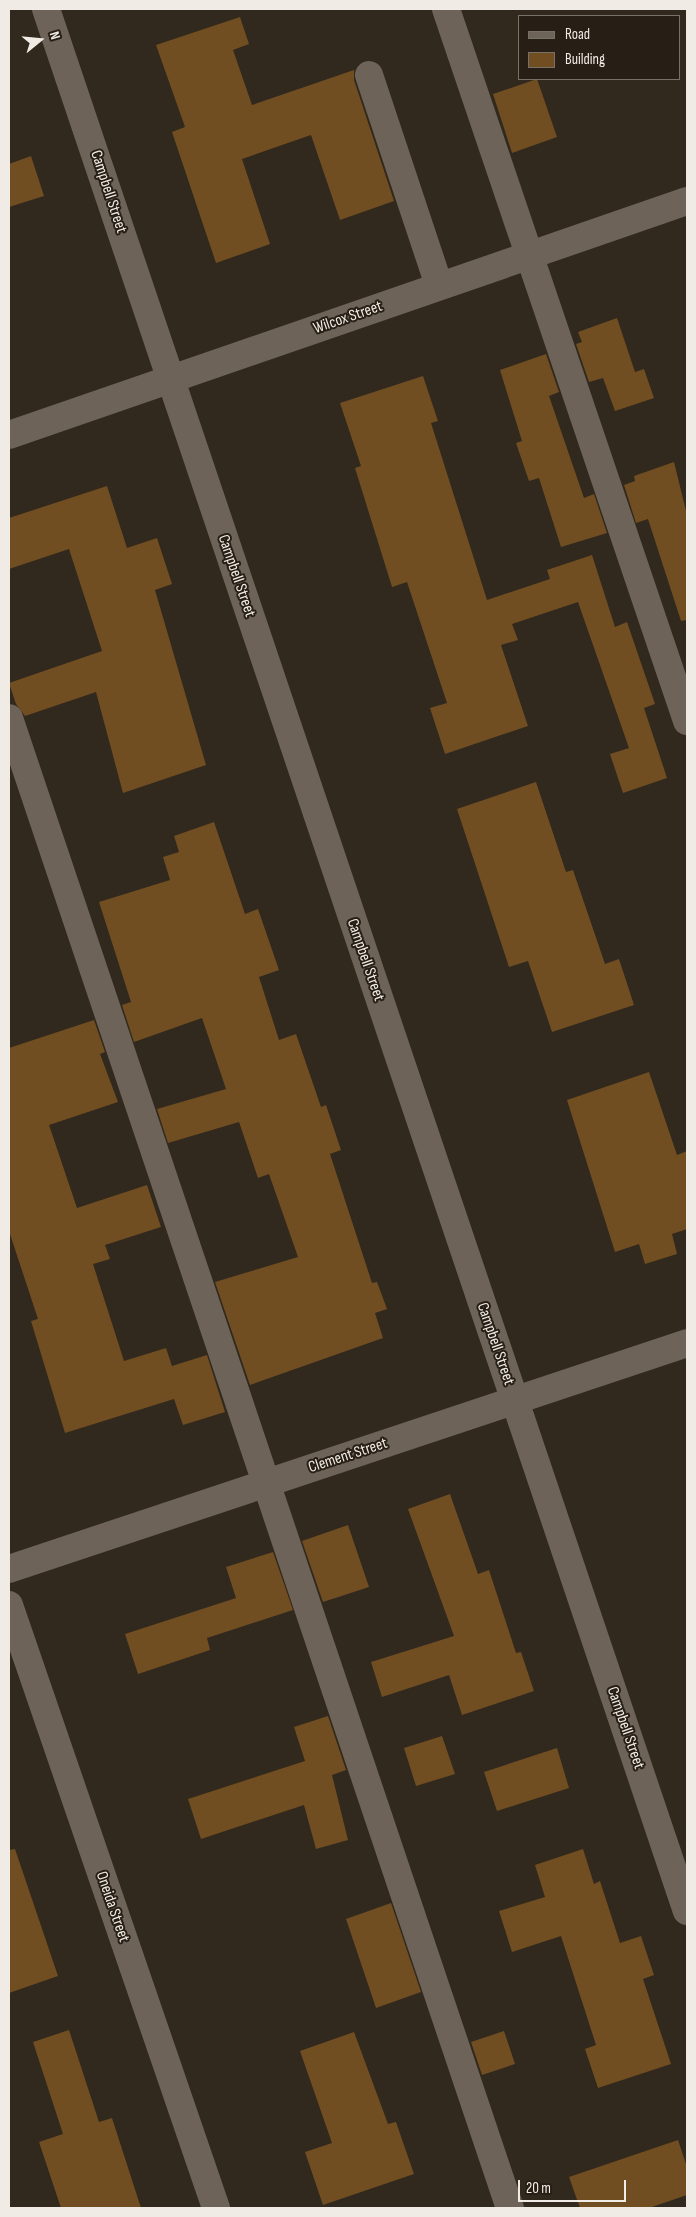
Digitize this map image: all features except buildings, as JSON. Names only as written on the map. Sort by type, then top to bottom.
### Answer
[{"type":"street","name":"Campbell Street","points":[[46,9],[687,1911]]},
{"type":"street","points":[[446,9],[687,721]]},
{"type":"street","points":[[369,75],[439,286]]},
{"type":"street","name":"Wilcox Street","points":[[9,435],[687,201]]},
{"type":"street","points":[[9,718],[268,1483],[510,2208]]},
{"type":"street","name":"Clement Street","points":[[9,1569],[687,1343]]},
{"type":"street","name":"Oneida Street","points":[[9,1605],[216,2208]]}]
